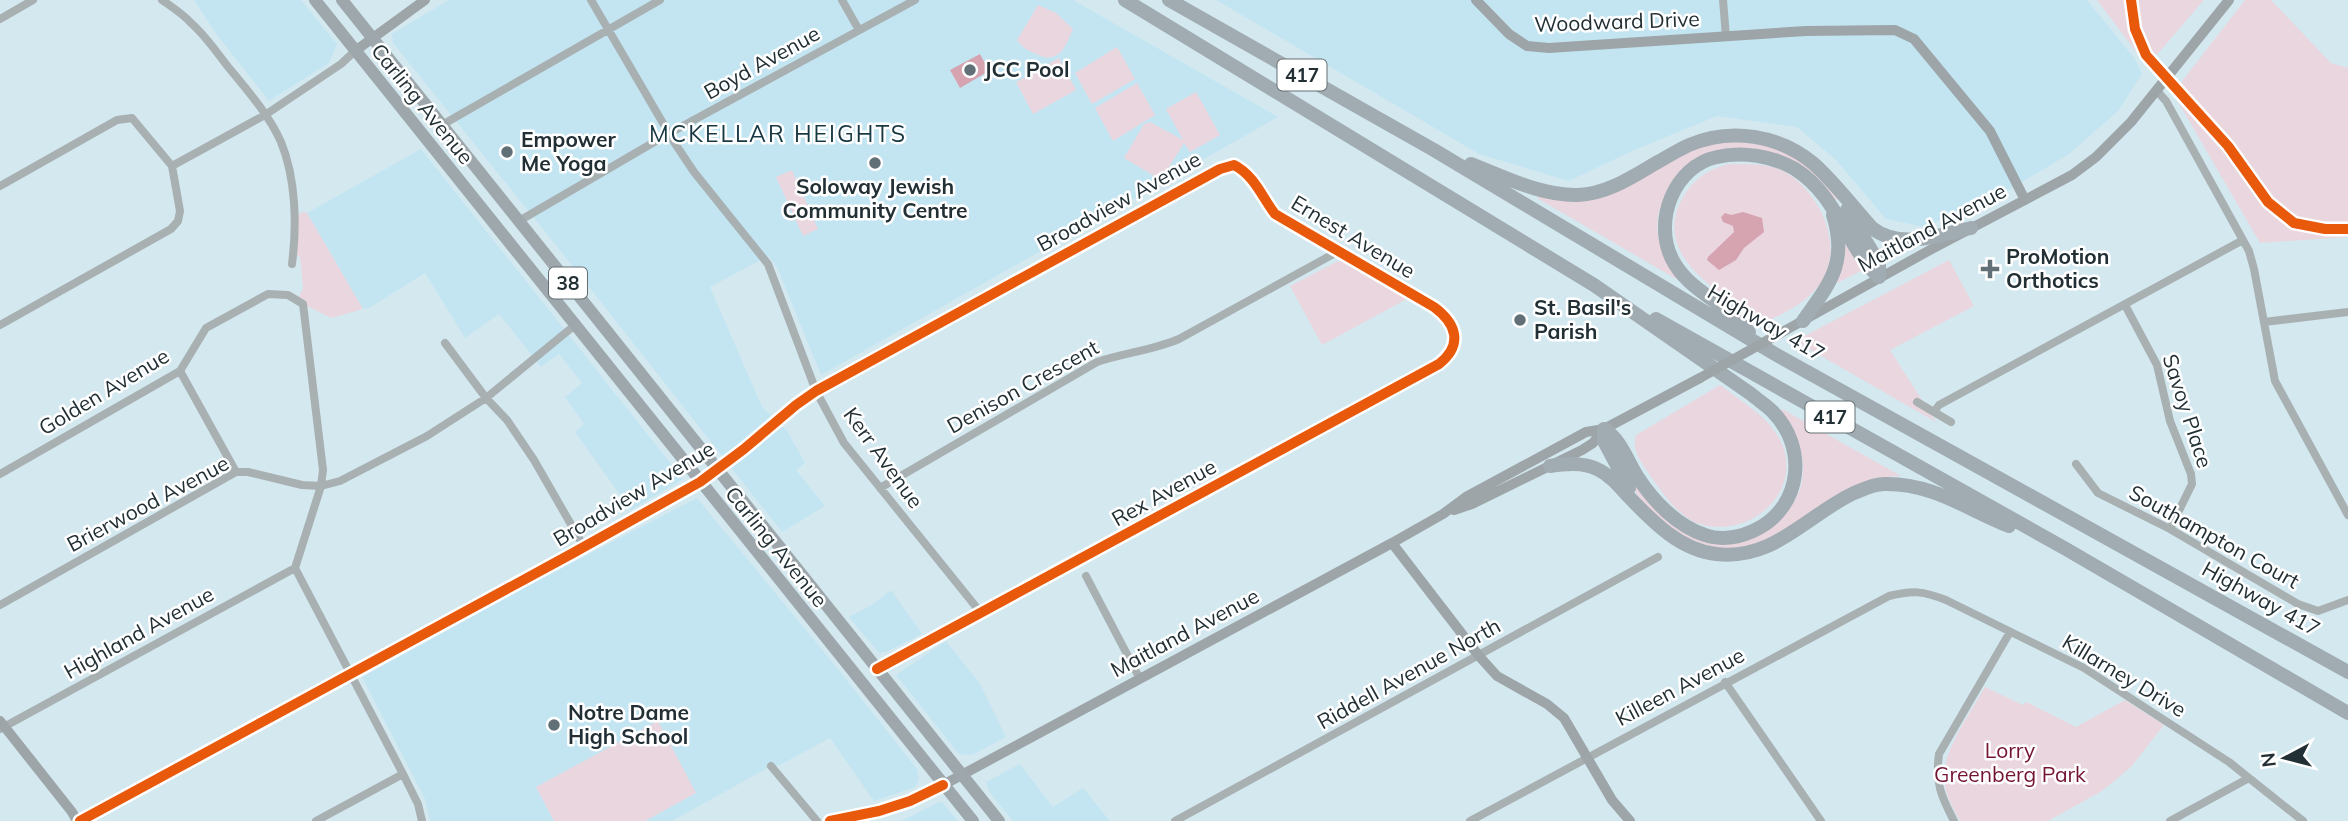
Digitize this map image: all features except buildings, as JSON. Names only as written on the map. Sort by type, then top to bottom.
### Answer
[{"type":"highway","name":"417","points":[[1125,0],[1594,285],[2066,549],[2348,713]]},
{"type":"highway","name":"Highway 417","points":[[1169,0],[1434,150],[1774,354],[2348,672]]},
{"type":"highway","points":[[1434,150],[1526,185],[1556,194],[1579,195],[1600,192],[1620,184],[1698,142],[1731,135],[1763,137],[1789,147],[1815,165],[1872,228],[1888,237],[1921,239],[1971,228]]},
{"type":"highway","points":[[1774,354],[1724,308],[1688,281],[1672,259],[1664,232],[1665,211],[1672,193],[1686,174],[1718,156],[1754,156],[1780,162],[1805,177],[1828,201],[1870,268],[1880,277]]},
{"type":"highway","points":[[1830,181],[1879,263],[1880,277]]},
{"type":"highway","points":[[1803,321],[1831,282],[1839,258],[1839,236],[1828,201]]},
{"type":"highway","points":[[1594,285],[1773,412],[1788,435],[1795,455],[1797,465],[1792,492],[1775,517],[1759,528],[1728,538],[1707,536],[1686,527],[1658,504],[1638,477],[1614,435],[1604,429]]},
{"type":"highway","points":[[1604,429],[1604,441],[1624,480],[1653,520]]},
{"type":"highway","points":[[1550,466],[1583,465],[1596,469],[1611,478],[1653,520],[1677,539],[1713,554],[1732,555],[1751,551],[1788,537],[1838,501],[1868,487],[1883,484],[1915,486],[1946,495],[1998,522],[2066,549]]},
{"type":"main road","name":"Carling Avenue","points":[[314,0],[973,821]]},
{"type":"main road","name":"Carling Avenue","points":[[342,0],[999,821]]},
{"type":"street","points":[[0,19],[33,0]]},
{"type":"street","points":[[162,0],[206,38],[253,97],[281,142],[290,180],[295,236],[292,264]]},
{"type":"street","points":[[172,166],[265,115],[341,64],[425,0]]},
{"type":"street","name":"Kerr Avenue","points":[[591,0],[668,134],[694,172],[768,264],[816,391],[845,443],[981,613]]},
{"type":"street","points":[[442,125],[660,0]]},
{"type":"street","points":[[842,0],[859,30]]},
{"type":"street","name":"Boyd Avenue","points":[[519,221],[668,134],[915,0]]},
{"type":"street","name":"Woodward Drive","points":[[1476,0],[1509,34],[1527,46],[1549,48],[1806,31],[1895,30],[1914,39],[1990,131],[2025,200]]},
{"type":"street","points":[[1723,0],[1726,37]]},
{"type":"street","name":"Maitland Avenue","points":[[830,821],[879,811],[910,801],[943,785],[1392,543],[1443,514],[1466,497],[1586,432],[1604,429],[2072,175],[2096,157],[2131,122],[2229,0]]},
{"type":"street","points":[[2157,91],[2166,101],[2243,240],[2254,269],[2275,381],[2348,515]]},
{"type":"street","points":[[0,186],[126,117],[132,118],[140,125],[172,166],[180,211],[178,221],[171,229],[0,325]]},
{"type":"street","name":"Broadview Avenue","points":[[78,821],[700,482],[816,391],[1220,169],[1234,165]]},
{"type":"street","name":"Ernest Avenue","points":[[1234,165],[1256,184],[1275,214],[1434,307],[1450,321],[1455,337]]},
{"type":"street","points":[[1934,412],[1938,405],[2243,240]]},
{"type":"street","name":"Denison Crescent","points":[[880,488],[1097,362],[1179,339],[1337,252]]},
{"type":"street","name":"Golden Avenue","points":[[0,474],[180,371],[206,328],[268,294],[288,295],[303,304],[323,470],[321,486]]},
{"type":"street","name":"Savoy Place","points":[[2125,305],[2157,365],[2170,421],[2191,474],[2192,484],[2170,529]]},
{"type":"street","points":[[2264,322],[2348,313]]},
{"type":"street","points":[[422,821],[418,804],[404,774],[295,568],[321,486],[340,481],[427,436],[486,398],[575,325]]},
{"type":"street","name":"Rex Avenue","points":[[877,669],[1439,364],[1451,355],[1455,337]]},
{"type":"street","points":[[445,343],[486,398],[507,420],[584,547]]},
{"type":"street","points":[[180,371],[236,472]]},
{"type":"street","points":[[1917,402],[1951,422]]},
{"type":"street","name":"Maitland Avenue","points":[[1443,514],[1472,504],[1550,466],[1593,443],[1604,429]]},
{"type":"street","name":"Southampton Court","points":[[2076,464],[2098,493],[2170,529],[2298,604],[2318,611],[2348,600]]},
{"type":"street","name":"Brierwood Avenue","points":[[0,605],[236,472],[248,472],[302,485],[321,486]]},
{"type":"street","points":[[1392,543],[1497,676],[1547,704],[1564,718],[1612,800],[1630,821]]},
{"type":"street","name":"Riddell Avenue North","points":[[1175,821],[1658,557]]},
{"type":"street","name":"Highland Avenue","points":[[1,725],[295,568]]},
{"type":"street","points":[[1086,576],[1140,679]]},
{"type":"street","name":"Killarney Drive","points":[[1910,591],[1928,593],[1946,600],[2084,668],[2230,762],[2303,821]]},
{"type":"street","name":"Killeen Avenue","points":[[1470,821],[1889,596],[1910,591]]},
{"type":"street","points":[[1954,821],[1942,797],[1936,775],[1939,754],[2010,632]]},
{"type":"street","points":[[1725,682],[1821,821]]},
{"type":"street","points":[[1,725],[78,821]]},
{"type":"street","points":[[771,766],[817,821]]},
{"type":"street","points":[[316,821],[404,774]]},
{"type":"street","points":[[2170,821],[2249,778]]},
{"type":"shaded area","points":[[194,0],[301,0],[337,44],[329,63],[269,101],[217,35]]},
{"type":"shaded area","points":[[449,0],[1073,0],[1278,117],[821,375],[777,267],[768,256],[710,287],[762,407],[787,431],[805,463],[796,470],[825,506],[782,532],[393,43],[392,34]]},
{"type":"shaded area","points":[[1216,0],[2087,0],[2135,59],[2142,74],[2118,111],[2069,154],[2000,195],[1924,227],[1886,219],[1835,159],[1797,127],[1717,116],[1632,151],[1569,181],[1479,154]]},
{"type":"shaded area","name":"JCC Pool","points":[[980,54],[989,71],[960,88],[950,70]]},
{"type":"shaded area","points":[[421,149],[683,479],[631,510],[575,432],[584,424],[565,397],[582,383],[559,354],[541,367],[499,314],[465,338],[425,273],[369,308],[363,309],[307,213]]},
{"type":"shaded area","points":[[1743,212],[1762,218],[1764,232],[1744,248],[1736,260],[1719,270],[1707,260],[1708,257],[1734,232],[1733,226],[1723,222],[1721,217],[1725,213],[1731,215]]},
{"type":"shaded area","name":"Notre Dame High School","points":[[697,498],[917,769],[919,780],[915,787],[874,801],[830,738],[780,765],[771,766],[672,821],[430,821],[425,799],[362,677],[539,580]]},
{"type":"shaded area","points":[[891,590],[922,634],[879,653],[849,617],[872,605]]},
{"type":"shaded area","points":[[946,641],[980,684],[1006,737],[972,755],[959,754],[896,675]]},
{"type":"shaded area","points":[[1020,764],[1053,807],[1083,788],[1110,821],[1013,821],[990,793],[986,782]]},
{"type":"shaded area","points":[[942,802],[958,821],[901,821]]},
{"type":"green space","points":[[2097,0],[2204,0],[2147,66]]},
{"type":"green space","points":[[2245,0],[2271,0],[2331,63],[2348,68],[2348,237],[2260,243],[2173,93]]},
{"type":"green space","points":[[1038,5],[1056,13],[1073,29],[1064,48],[1056,56],[1044,57],[1036,54],[1017,40]]},
{"type":"green space","points":[[1117,47],[1135,79],[1092,104],[1075,73]]},
{"type":"green space","points":[[1059,58],[1076,90],[1033,114],[1016,82]]},
{"type":"green space","points":[[1137,83],[1155,115],[1113,141],[1095,108]]},
{"type":"green space","points":[[1196,92],[1220,135],[1190,152],[1184,143],[1161,180],[1124,158],[1144,124],[1150,122],[1183,140],[1166,109]]},
{"type":"green space","points":[[1717,142],[1751,142],[1777,148],[1811,168],[1837,199],[1833,201],[1803,171],[1715,152],[1672,191],[1659,212],[1657,222],[1660,243],[1667,263],[1678,280],[1537,198],[1537,195],[1574,202],[1589,200],[1693,148]]},
{"type":"green space","points":[[1728,164],[1768,166],[1794,178],[1816,203],[1829,234],[1828,266],[1817,288],[1790,310],[1766,322],[1713,288],[1684,257],[1676,240],[1675,220],[1690,186],[1713,169]]},
{"type":"green space","points":[[792,170],[818,229],[803,236],[776,177]]},
{"type":"green space","points":[[302,212],[307,213],[363,309],[331,318],[297,301],[303,288],[300,257],[293,252],[294,218]]},
{"type":"green space","points":[[1843,235],[1865,269],[1839,282],[1836,281]]},
{"type":"green space","points":[[1949,260],[1974,306],[1890,350],[1936,422],[1795,341]]},
{"type":"green space","points":[[1342,261],[1407,299],[1322,345],[1290,286]]},
{"type":"green space","points":[[1720,385],[1771,426],[1782,444],[1786,463],[1784,480],[1777,496],[1766,509],[1751,519],[1716,527],[1691,520],[1672,504],[1642,463],[1636,452],[1635,441],[1636,435]]},
{"type":"green space","points":[[1782,409],[1901,476],[1886,477],[1774,539],[1729,551],[1687,541],[1645,507],[1619,456],[1642,493],[1710,542],[1785,513],[1799,492],[1802,456],[1794,432],[1780,412]]},
{"type":"green space","name":"Lorry Greenberg Park","points":[[1985,687],[2023,705],[2026,702],[2076,727],[2125,700],[2164,725],[2131,767],[2102,791],[2048,821],[1960,821],[1946,792],[1944,770],[1952,746]]},
{"type":"green space","points":[[658,721],[696,793],[645,821],[554,821],[536,787]]},
{"type":"cycle path","points":[[2131,0],[2135,29],[2146,55],[2228,146],[2268,202],[2294,223],[2325,229],[2348,229]]},
{"type":"cycle path","points":[[80,821],[700,482],[816,391],[1220,169],[1234,165],[1241,169],[1252,180],[1275,214],[1434,307],[1448,320],[1454,342],[1447,357],[1439,364],[877,669]]},
{"type":"cycle path","points":[[830,821],[879,811],[910,801],[943,785]]},
{"type":"place","name":"JCC Pool","points":[[970,70]]},
{"type":"place","name":"Empower Me Yoga","points":[[507,152]]},
{"type":"place","name":"Soloway Jewish Community Centre","points":[[875,163]]},
{"type":"place","name":"ProMotion Orthotics","points":[[1990,269]]},
{"type":"place","name":"St. Basil's Parish","points":[[1520,320]]},
{"type":"place","name":"Notre Dame High School","points":[[554,725]]},
{"type":"district","name":"MCKELLAR HEIGHTS","points":[[778,134]]}]
